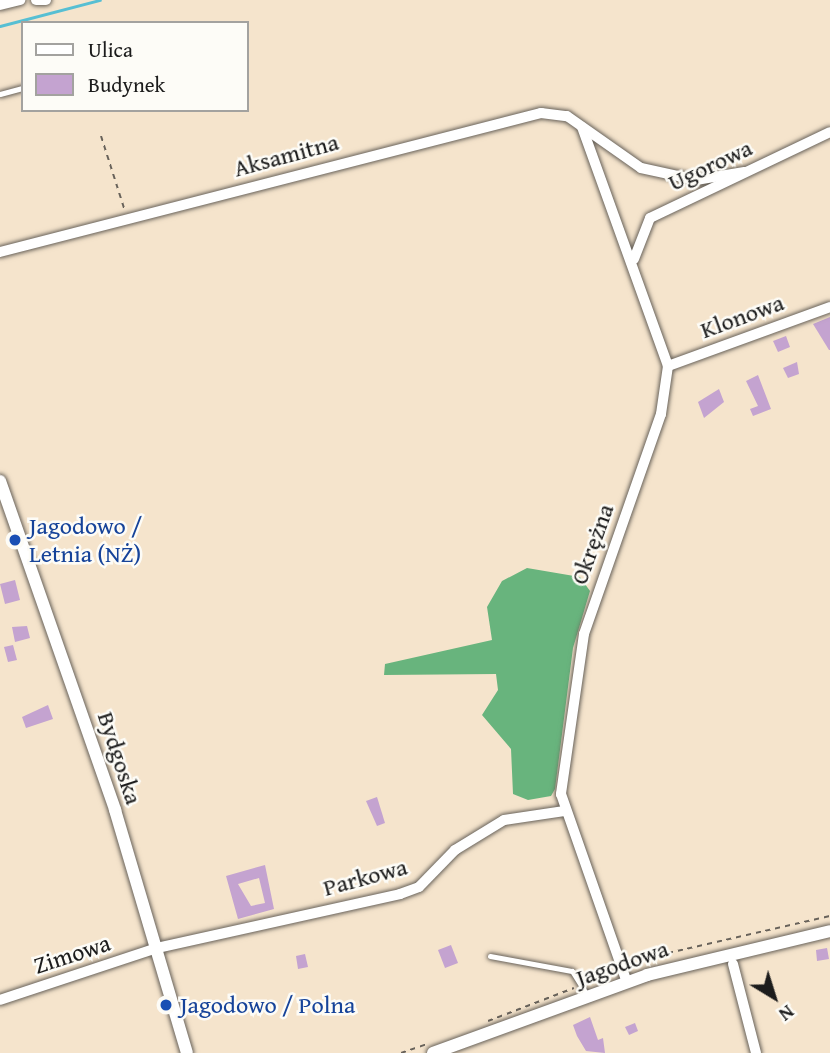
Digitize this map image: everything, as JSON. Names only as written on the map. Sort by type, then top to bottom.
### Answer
[{"type":"street","points":[[0,5],[20,0]]},
{"type":"street","points":[[36,0],[46,0]]},
{"type":"street","name":"Aksamitna","points":[[0,252],[541,113],[567,116],[623,161],[652,172],[696,180],[744,172]]},
{"type":"street","name":"Okrężna","points":[[582,127],[634,260],[668,366],[661,414],[584,634],[564,811],[626,982]]},
{"type":"street","name":"Ugorowa","points":[[634,260],[650,218],[830,132]]},
{"type":"street","name":"Klonowa","points":[[668,366],[830,307]]},
{"type":"street","name":"Bydgoska","points":[[1,486],[157,948],[187,1053]]},
{"type":"street","name":"Parkowa","points":[[157,948],[400,894],[419,887],[455,850],[504,820],[564,811]]},
{"type":"street","name":"Jagodowa","points":[[433,1053],[626,982],[830,930]]},
{"type":"street","name":"Zimowa","points":[[0,1000],[157,948]]},
{"type":"street","points":[[733,964],[756,1053]]},
{"type":"lane","points":[[0,94],[21,89]]},
{"type":"lane","points":[[490,957],[572,971],[588,996]]},
{"type":"path","points":[[101,135],[128,219]]},
{"type":"green space","points":[[527,568],[580,577],[590,591],[573,648],[555,789],[551,796],[528,800],[513,794],[511,749],[482,715],[498,690],[496,674],[384,675],[385,664],[492,640],[487,607],[502,581]]},
{"type":"building","points":[[830,317],[830,350],[829,350],[813,324]]},
{"type":"building","points":[[786,336],[790,347],[778,352],[773,341]]},
{"type":"building","points":[[797,362],[799,374],[788,378],[783,368]]},
{"type":"building","points":[[758,375],[771,409],[753,416],[750,409],[758,406],[746,381]]},
{"type":"building","points":[[719,389],[724,402],[704,418],[698,402]]},
{"type":"building","points":[[15,580],[20,600],[5,604],[0,584]]},
{"type":"building","points":[[27,626],[30,638],[15,642],[12,627]]},
{"type":"building","points":[[13,645],[17,660],[8,662],[4,647]]},
{"type":"building","points":[[48,705],[53,719],[26,728],[22,717]]},
{"type":"building","points":[[377,797],[385,823],[377,826],[366,801]]},
{"type":"building","points":[[265,865],[274,909],[238,919],[226,876]],"holes":[[[259,878],[265,903],[251,906],[238,884]]]},
{"type":"building","points":[[451,945],[458,963],[445,968],[438,950]]},
{"type":"building","points":[[827,948],[829,959],[817,961],[816,950]]},
{"type":"building","points":[[305,954],[308,967],[298,969],[296,956]]},
{"type":"building","points":[[590,1017],[598,1040],[603,1038],[605,1053],[586,1051],[577,1036],[573,1025]]},
{"type":"building","points":[[635,1023],[638,1031],[629,1035],[625,1027]]},
{"type":"waterway","points":[[0,26],[100,0]]},
{"type":"place","name":"Jagodowo / Letnia (NŻ)","points":[[15,540]]},
{"type":"place","name":"Jagodowo / Polna","points":[[166,1005]]}]
